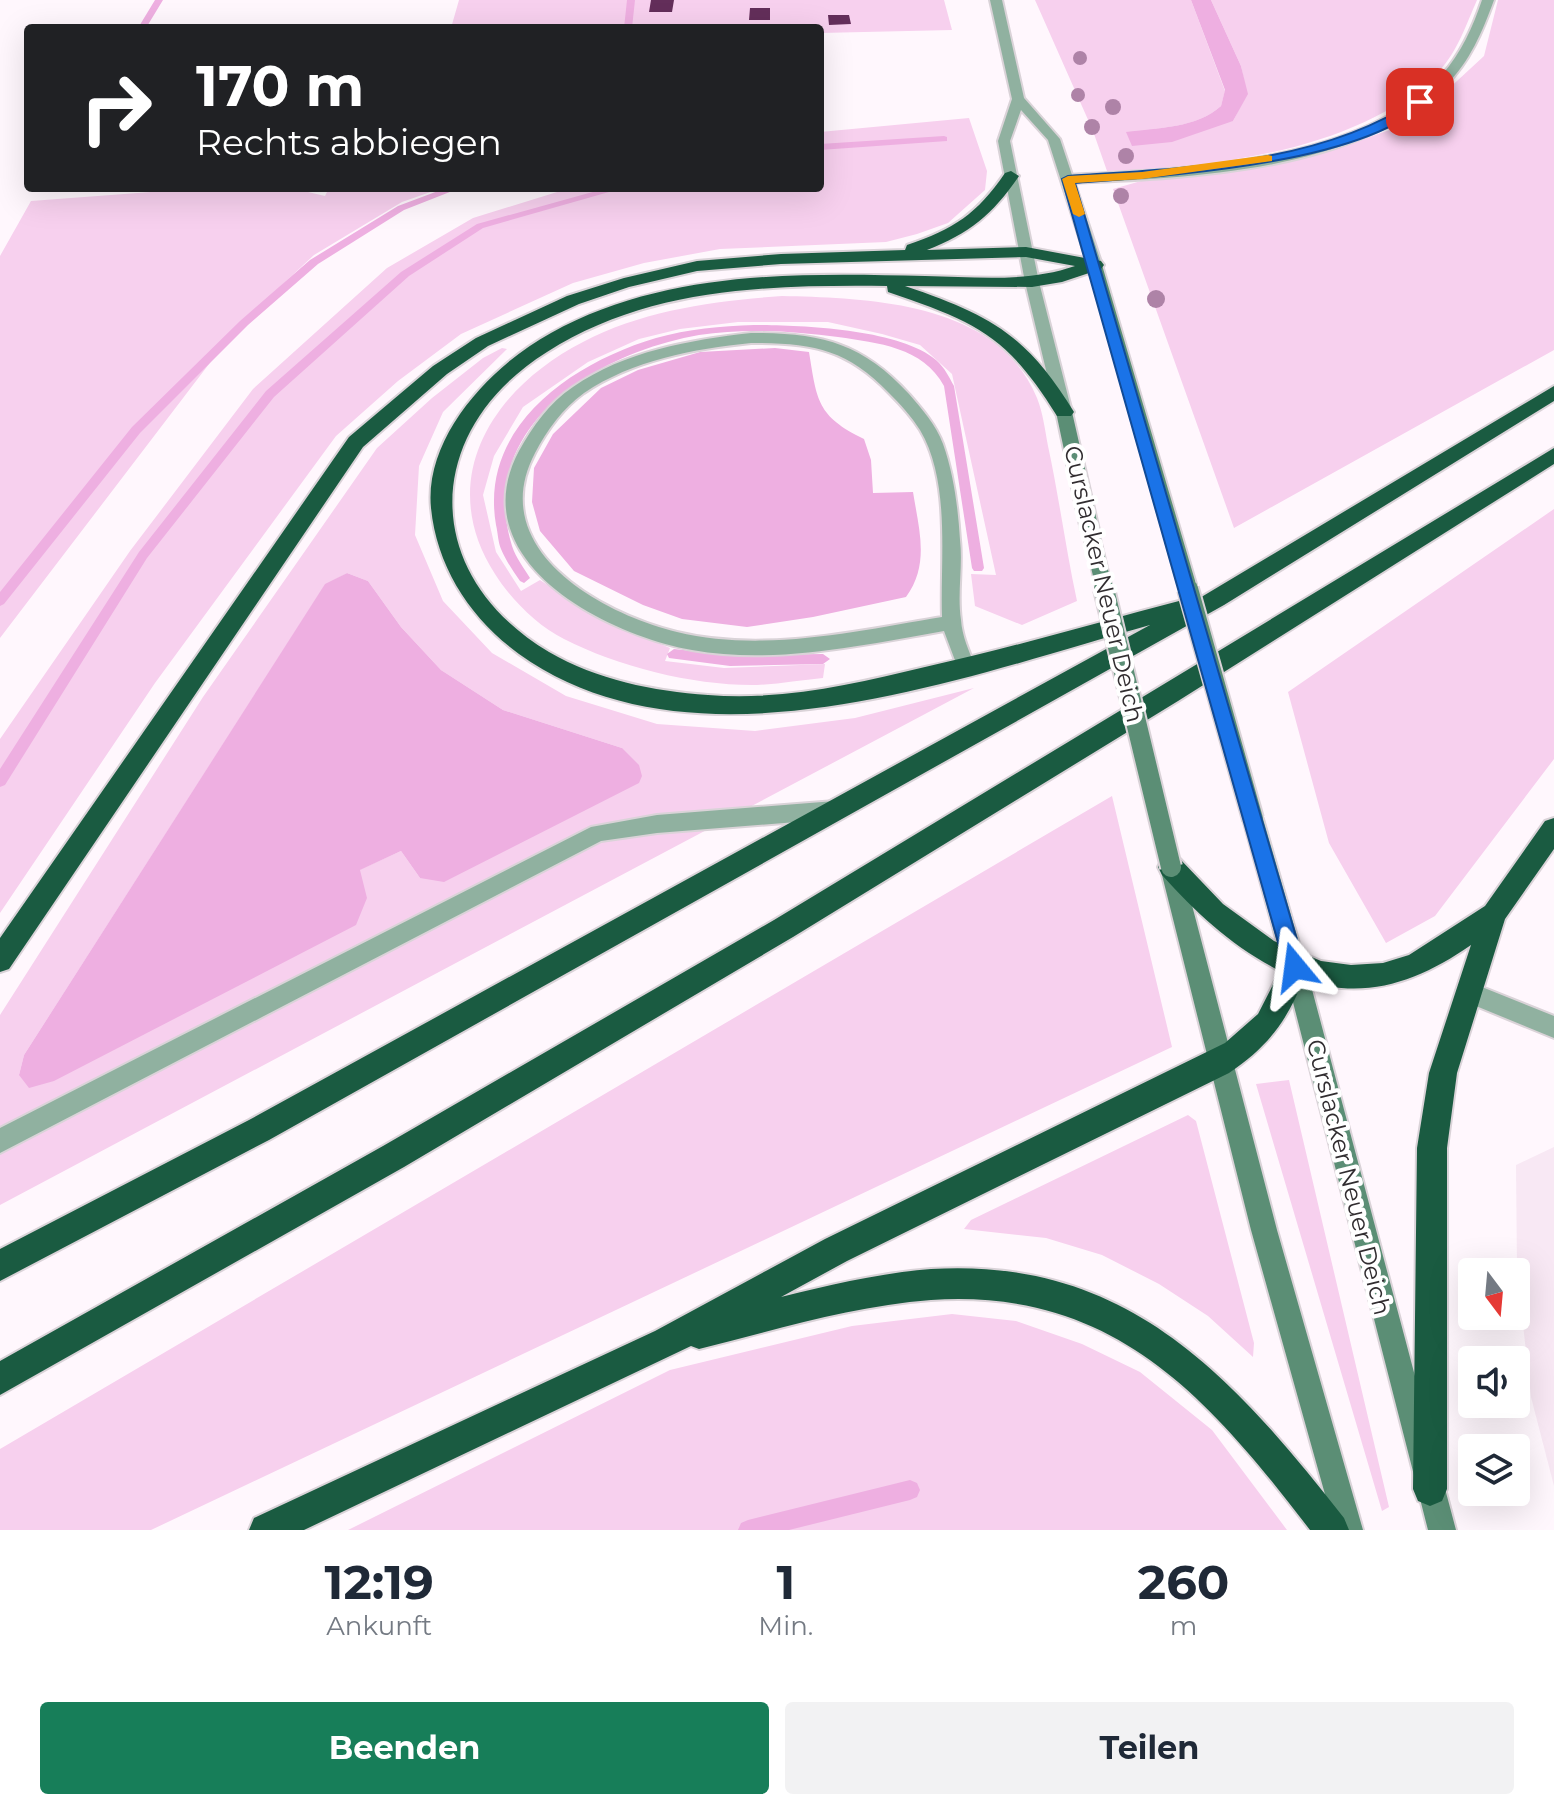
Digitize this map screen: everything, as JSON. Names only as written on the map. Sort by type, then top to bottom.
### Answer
[{"type":"highway","points":[[891,256],[954,233],[975,220],[992,207],[1011,176]]},
{"type":"highway","points":[[0,960],[356,442],[440,370],[482,342],[573,300],[663,272],[737,261],[1026,252],[1095,265]]},
{"type":"highway","points":[[1095,265],[1032,282],[765,282],[699,289],[622,309],[555,339],[522,358],[465,419],[445,467],[440,496],[442,526],[450,556],[470,593],[494,623],[531,653],[569,673],[621,690],[672,700],[740,707],[819,699],[966,666],[1216,599]]},
{"type":"highway","points":[[873,281],[961,311],[990,325],[1029,358],[1064,412]]},
{"type":"highway","points":[[0,1266],[259,1130],[1216,599],[1554,392]]},
{"type":"highway","points":[[0,1379],[287,1220],[749,951],[1261,640],[1554,455]]},
{"type":"highway","points":[[1430,1489],[1432,1148],[1443,1073],[1494,914],[1554,829]]},
{"type":"highway","points":[[1171,867],[1187,886],[1241,935],[1295,967],[1343,978],[1401,971],[1418,964],[1494,914]]},
{"type":"highway","points":[[266,1530],[666,1342],[836,1250],[1219,1063],[1244,1048],[1267,1027],[1279,1010],[1295,967]]},
{"type":"highway","points":[[666,1342],[848,1297],[917,1287],[967,1285],[1023,1288],[1079,1301],[1127,1323],[1186,1365],[1225,1400],[1283,1465],[1332,1530]]},
{"type":"main road","name":"Curslacker Neuer Deich","points":[[1095,265],[1295,967],[1442,1530]]},
{"type":"main road","name":"Curslacker Neuer Deich","points":[[1064,412],[1219,1063],[1349,1530]]},
{"type":"street","name":"Curslacker Neuer Deich","points":[[996,0],[1018,99],[1054,139],[1095,265]]},
{"type":"street","points":[[1068,179],[1142,175],[1225,165],[1319,147],[1360,135],[1396,118],[1442,82],[1467,48],[1488,0]]},
{"type":"street","name":"Curslacker Neuer Deich","points":[[1018,99],[1004,141],[1032,282],[1064,412]]},
{"type":"street","points":[[951,623],[834,642],[775,646],[685,642],[640,629],[570,592],[546,574],[528,553],[518,534],[514,512],[522,464],[535,436],[554,412],[578,390],[641,359],[711,342],[749,339],[796,340],[832,346],[853,354],[898,392],[930,431],[942,468],[953,575],[951,623],[966,666]]},
{"type":"street","points":[[0,1141],[598,833],[657,824],[835,810]]},
{"type":"street","points":[[1467,992],[1554,1027]]},
{"type":"shaded area","points":[[459,0],[944,0],[952,30],[824,33],[824,24],[452,24]]},
{"type":"shaded area","points":[[1035,0],[1191,0],[1225,91],[1221,106],[1189,123],[1126,132],[1233,121],[1247,94],[1241,66],[1211,0],[1477,0],[1457,46],[1440,70],[1408,97],[1371,119],[1329,136],[1239,159],[1107,171],[1093,131]]},
{"type":"shaded area","points":[[1191,0],[1211,0],[1241,66],[1248,94],[1233,121],[1172,142],[1132,146],[1126,132],[1189,123],[1221,106],[1225,90]]},
{"type":"shaded area","points":[[1498,0],[1554,0],[1554,350],[1234,528],[1113,189],[1141,181],[1191,177],[1335,149],[1401,126],[1444,93],[1484,56]]},
{"type":"shaded area","points":[[969,118],[987,171],[985,190],[948,223],[917,234],[886,242],[720,249],[644,263],[573,283],[461,334],[398,381],[336,436],[155,683],[0,913],[0,739],[130,551],[253,389],[387,268],[473,218],[557,192],[824,192],[824,132]]},
{"type":"shaded area","points":[[151,192],[308,192],[325,196],[327,192],[431,192],[402,202],[314,255],[238,326],[0,638],[0,256],[31,201]]},
{"type":"shaded area","points":[[782,296],[853,299],[928,312],[962,324],[993,342],[1018,366],[1037,398],[1042,416],[1077,601],[1022,625],[975,606],[971,574],[996,575],[952,374],[920,345],[828,322],[738,322],[680,329],[639,339],[588,362],[523,407],[494,456],[483,495],[496,552],[521,591],[540,580],[592,614],[670,648],[665,661],[724,668],[825,664],[823,678],[733,684],[658,673],[609,658],[564,639],[544,627],[516,602],[495,574],[478,539],[470,504],[472,471],[482,440],[500,411],[523,384],[551,361],[583,342],[630,322],[680,309]]},
{"type":"shaded area","points":[[502,348],[507,349],[443,412],[419,466],[415,535],[443,601],[492,653],[566,696],[657,724],[755,731],[855,718],[974,688],[0,1205],[0,1015],[203,697],[377,448],[432,398],[483,358]],"holes":[[[347,573],[368,581],[401,627],[441,670],[503,710],[622,748],[420,878],[401,851],[359,870],[19,1075],[24,1055],[325,585]]]},
{"type":"shaded area","points":[[775,348],[809,352],[814,383],[822,405],[837,423],[864,439],[871,460],[873,493],[913,492],[921,546],[918,572],[906,597],[813,617],[747,627],[682,619],[643,605],[574,571],[540,531],[532,502],[534,468],[553,434],[601,388],[638,370],[700,352]]},
{"type":"shaded area","points":[[1554,509],[1554,759],[1435,916],[1386,943],[1329,843],[1288,692]]},
{"type":"shaded area","points":[[347,573],[368,581],[401,627],[441,670],[503,710],[622,748],[639,765],[642,776],[639,783],[444,882],[420,878],[401,851],[360,870],[367,898],[356,925],[54,1081],[29,1088],[19,1075],[24,1055],[325,584]]},
{"type":"shaded area","points":[[1112,796],[1172,1047],[151,1530],[0,1530],[0,1449]]},
{"type":"shaded area","points":[[1289,1080],[1389,1507],[1382,1511],[1256,1084]]},
{"type":"shaded area","points":[[1188,1115],[1196,1121],[1254,1343],[1253,1357],[1208,1316],[1159,1284],[1102,1255],[1046,1238],[964,1229],[971,1220]]},
{"type":"shaded area","points":[[1554,1147],[1554,1486],[1531,1397],[1530,1346],[1525,1346],[1524,1330],[1530,1330],[1530,1258],[1517,1258],[1516,1165]]},
{"type":"shaded area","points":[[952,1314],[1016,1321],[1082,1344],[1140,1372],[1212,1430],[1287,1530],[348,1530],[670,1370],[852,1326]]},
{"type":"building","points":[[651,0],[674,0],[672,12],[649,12]]},
{"type":"building","points":[[750,8],[770,8],[770,20],[749,20]]},
{"type":"building","points":[[828,15],[849,15],[851,24],[829,25]]},
{"type":"waterway","points":[[144,24],[159,0]]},
{"type":"waterway","points":[[628,24],[631,0]]},
{"type":"waterway","points":[[824,147],[944,139]]},
{"type":"waterway","points":[[0,601],[136,430],[244,323],[314,262],[401,208],[444,192]]},
{"type":"waterway","points":[[0,781],[143,555],[270,394],[405,274],[480,226],[603,192]]},
{"type":"waterway","points":[[524,578],[506,546],[498,502],[505,463],[522,429],[549,399],[582,374],[660,340],[699,332],[754,328],[859,337],[905,347],[932,362],[949,386],[978,568]]},
{"type":"waterway","points":[[674,654],[730,661],[823,659]]},
{"type":"waterway","points":[[748,1530],[910,1490]]},
{"type":"slow traffic","points":[[1079,214],[1068,179],[1142,175],[1268,159]]},
{"type":"route","points":[[1295,967],[1068,179],[1176,172],[1268,159],[1360,135],[1396,118],[1420,102]]}]
